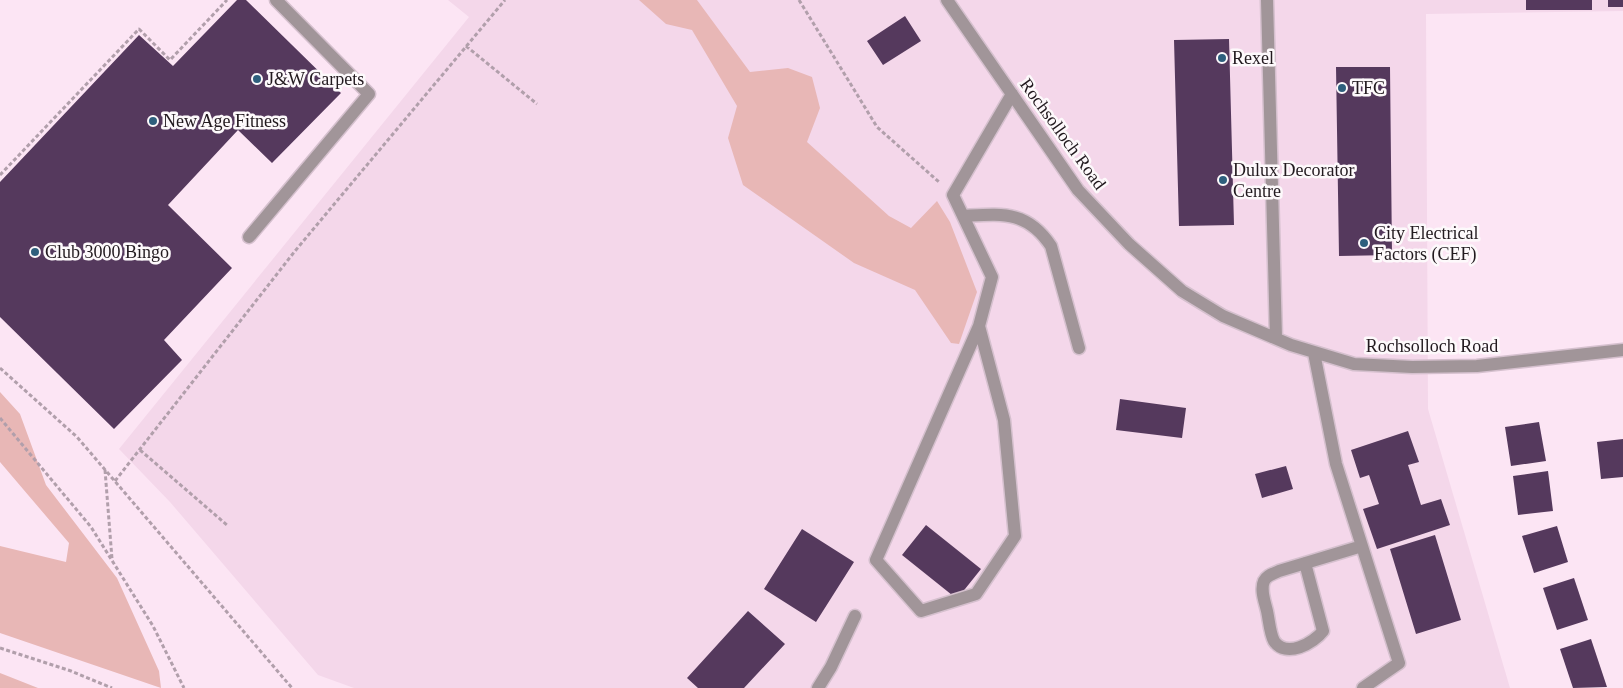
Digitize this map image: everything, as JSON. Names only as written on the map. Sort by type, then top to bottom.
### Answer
[{"type":"street","points":[[249,237],[369,94],[276,0]]},
{"type":"street","name":"Rochsolloch Road","points":[[947,0],[1078,190],[1129,244],[1182,291],[1223,316],[1314,353],[1354,364],[1412,367],[1477,366],[1623,350]]},
{"type":"street","points":[[1267,0],[1276,338]]},
{"type":"street","points":[[979,326],[1004,420],[1015,536],[976,594],[921,611],[876,560],[979,326],[992,277],[953,195],[1012,94]]},
{"type":"street","points":[[963,216],[1014,216],[1027,220],[1041,231],[1051,246],[1079,348]]},
{"type":"street","points":[[1314,353],[1336,464],[1399,663],[1363,688]]},
{"type":"street","points":[[1305,563],[1323,631],[1318,638],[1295,649],[1282,648],[1274,641],[1263,596],[1263,583],[1267,576],[1305,563],[1362,546]]},
{"type":"street","points":[[818,688],[831,667],[855,616]]},
{"type":"path","points":[[0,175],[139,29],[170,60],[227,0]]},
{"type":"path","points":[[115,481],[295,251],[504,0]]},
{"type":"path","points":[[799,0],[877,127],[953,195]]},
{"type":"path","points":[[466,46],[537,104]]},
{"type":"path","points":[[0,368],[77,437],[292,688]]},
{"type":"path","points":[[0,418],[91,527],[153,626],[184,688]]},
{"type":"path","points":[[140,450],[227,525]]},
{"type":"path","points":[[105,470],[112,560]]},
{"type":"path","points":[[0,648],[71,671],[112,688]]},
{"type":"shaded area","points":[[448,0],[1623,0],[1623,11],[1426,14],[1428,409],[1510,688],[354,688],[318,675],[170,502],[119,449],[469,17]]},
{"type":"shaded area","points":[[639,0],[697,0],[750,72],[788,68],[812,77],[820,108],[807,142],[889,216],[911,228],[937,201],[950,222],[977,292],[959,344],[951,343],[915,290],[854,263],[743,185],[728,138],[737,106],[692,30],[666,24]]},
{"type":"shaded area","points":[[0,392],[20,414],[46,485],[117,578],[159,671],[161,688],[0,633],[0,546],[66,562],[69,543],[0,462]]},
{"type":"shaded area","points":[[0,673],[38,688],[0,688]]},
{"type":"building","points":[[237,0],[246,0],[341,93],[272,163],[238,130],[168,205],[232,268],[164,340],[182,360],[114,429],[0,317],[0,182],[139,35],[173,66]]},
{"type":"building","points":[[1526,0],[1592,0],[1592,10],[1526,10]]},
{"type":"building","points":[[1608,0],[1623,0],[1623,7],[1608,7]]},
{"type":"building","points":[[905,16],[921,41],[883,65],[867,41]]},
{"type":"building","points":[[1229,39],[1234,225],[1179,226],[1174,40]]},
{"type":"building","points":[[1336,67],[1390,67],[1392,255],[1339,256]]},
{"type":"building","points":[[1120,399],[1186,408],[1182,438],[1116,430]]},
{"type":"building","points":[[1539,422],[1546,461],[1511,466],[1505,427]]},
{"type":"building","points":[[1408,431],[1419,462],[1408,465],[1421,505],[1441,499],[1450,525],[1377,549],[1363,509],[1379,504],[1369,475],[1360,478],[1351,450]]},
{"type":"building","points":[[1623,439],[1623,477],[1601,479],[1597,442]]},
{"type":"building","points":[[1286,466],[1293,489],[1262,498],[1255,474]]},
{"type":"building","points":[[1548,471],[1553,511],[1518,515],[1513,476]]},
{"type":"building","points":[[926,525],[981,569],[957,599],[902,555]]},
{"type":"building","points":[[1557,526],[1568,562],[1534,573],[1522,536]]},
{"type":"building","points":[[802,529],[854,562],[816,622],[764,589]]},
{"type":"building","points":[[1435,535],[1461,620],[1416,634],[1390,549]]},
{"type":"building","points":[[1574,578],[1588,620],[1557,630],[1543,588]]},
{"type":"building","points":[[748,611],[785,644],[744,688],[698,688],[687,678]]},
{"type":"building","points":[[1591,639],[1607,687],[1573,688],[1560,649]]},
{"type":"place","name":"Rexel","points":[[1222,58]]},
{"type":"place","name":"J&W Carpets","points":[[257,79]]},
{"type":"place","name":"TFC","points":[[1342,88]]},
{"type":"place","name":"New Age Fitness","points":[[153,121]]},
{"type":"place","name":"Dulux Decorator Centre","points":[[1223,180]]},
{"type":"place","name":"City Electrical Factors (CEF)","points":[[1364,243]]},
{"type":"place","name":"Club 3000 Bingo","points":[[35,252]]}]
